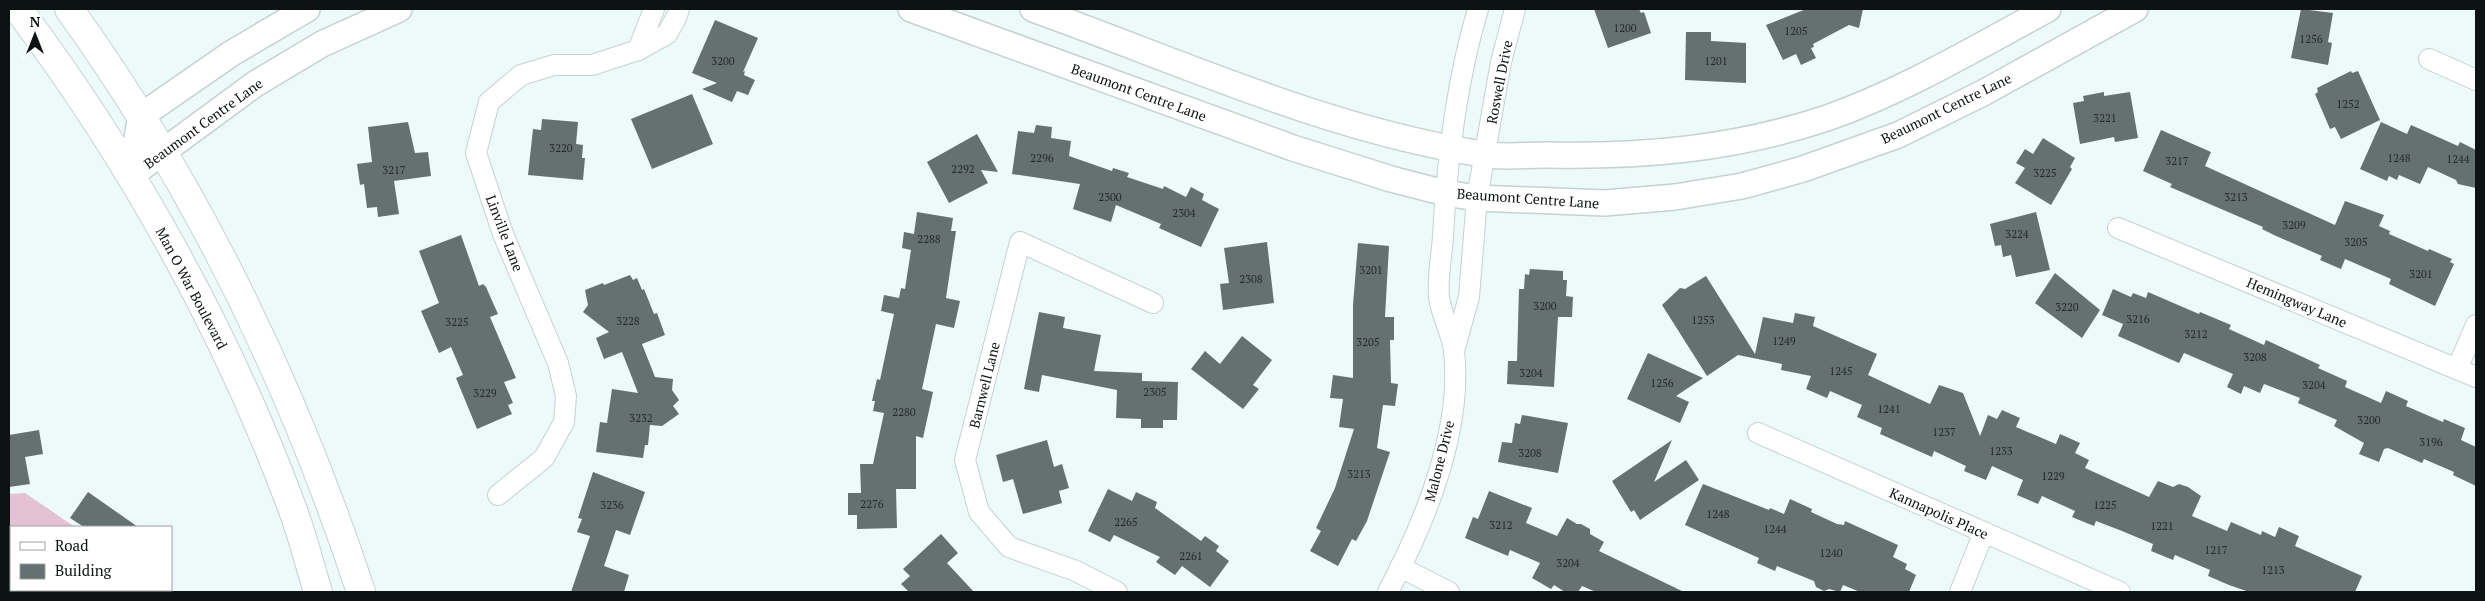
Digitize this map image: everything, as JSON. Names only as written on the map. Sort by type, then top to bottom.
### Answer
[{"type":"main road","name":"Man O War Boulevard","points":[[18,9],[74,89],[130,176],[171,248],[245,391],[292,506],[318,592]]},
{"type":"main road","points":[[69,9],[141,116],[204,221],[279,373],[316,464],[361,592]]},
{"type":"street","points":[[141,116],[232,53],[307,9]]},
{"type":"street","name":"Beaumont Centre Lane","points":[[130,176],[164,153],[255,84],[322,44],[399,9]]},
{"type":"street","points":[[638,50],[654,9]]},
{"type":"street","name":"Linville Lane","points":[[498,495],[544,458],[564,422],[566,396],[558,363],[503,234],[476,153],[490,102],[521,75],[554,65],[592,65],[638,50],[667,34],[679,9]]},
{"type":"street","name":"Beaumont Centre Lane","points":[[911,9],[1293,148],[1391,179],[1446,193],[1477,198],[1536,202],[1614,202],[1675,197],[1742,186],[1803,169],[1898,135],[1984,92],[2135,9]]},
{"type":"street","points":[[1033,9],[1349,125],[1484,155],[1635,154],[1759,138],[1829,117],[1889,92],[2048,9]]},
{"type":"street","points":[[1451,148],[1462,71],[1478,9]]},
{"type":"street","name":"Roswell Drive","points":[[1484,155],[1501,62],[1515,9]]},
{"type":"street","points":[[2429,59],[2476,80]]},
{"type":"street","name":"Beaumont Centre Lane","points":[[130,176],[141,116]]},
{"type":"street","name":"Malone Drive","points":[[1388,592],[1428,508],[1443,458],[1454,396],[1454,351],[1439,297],[1451,148]]},
{"type":"street","name":"Malone Drive","points":[[1454,351],[1469,297],[1477,198],[1484,155]]},
{"type":"street","name":"Hemingway Lane","points":[[2118,228],[2476,377]]},
{"type":"street","name":"Barnwell Lane","points":[[1117,592],[1076,571],[1009,547],[979,512],[965,460],[1020,242],[1153,303]]},
{"type":"street","points":[[2457,368],[2476,325]]},
{"type":"street","name":"Kannapolis Place","points":[[1758,433],[2120,592]]},
{"type":"street","points":[[1960,592],[1984,532]]},
{"type":"street","points":[[1400,567],[1449,592]]},
{"type":"shaded area","points":[[25,493],[74,526],[10,526],[10,591],[162,592],[9,592],[9,494]]},
{"type":"building","points":[[1594,9],[1639,9],[1641,13],[1644,12],[1651,33],[1608,48]]},
{"type":"building","points":[[1806,9],[1863,9],[1859,28],[1849,25],[1813,44],[1814,47],[1811,48],[1816,58],[1801,65],[1796,54],[1783,60],[1766,25]]},
{"type":"building","points":[[2301,9],[2333,13],[2328,42],[2332,43],[2328,65],[2291,58]]},
{"type":"building","points":[[715,20],[758,38],[743,72],[745,71],[744,75],[755,80],[748,95],[737,91],[732,102],[702,89],[717,83],[692,73]]},
{"type":"building","points":[[1686,32],[1711,32],[1711,41],[1746,43],[1746,83],[1685,80]]},
{"type":"building","points":[[2351,71],[2352,73],[2358,71],[2380,120],[2341,139],[2335,127],[2330,129],[2315,94],[2318,92],[2317,88]]},
{"type":"building","points":[[2104,92],[2104,96],[2130,92],[2138,138],[2115,142],[2114,137],[2080,144],[2073,103],[2084,101],[2083,96]]},
{"type":"building","points":[[692,94],[713,144],[652,169],[631,119]]},
{"type":"building","points":[[542,119],[578,122],[576,144],[583,145],[582,158],[585,158],[583,180],[528,175],[533,129],[541,130]]},
{"type":"building","points":[[408,122],[415,153],[428,152],[431,176],[394,181],[399,214],[378,217],[377,207],[367,208],[364,184],[360,185],[357,164],[372,162],[368,127]]},
{"type":"building","points":[[2381,122],[2407,134],[2411,125],[2458,146],[2460,142],[2476,150],[2476,188],[2458,184],[2456,180],[2428,167],[2420,184],[2399,175],[2397,180],[2389,176],[2387,181],[2360,169]]},
{"type":"building","points":[[1036,125],[1052,127],[1051,138],[1071,141],[1069,156],[1112,171],[1113,168],[1129,173],[1127,177],[1163,189],[1164,186],[1186,197],[1191,187],[1204,194],[1202,200],[1219,209],[1201,247],[1159,228],[1161,224],[1116,205],[1111,222],[1073,209],[1080,184],[1012,174],[1018,131],[1034,133]]},
{"type":"building","points":[[2161,130],[2211,152],[2205,166],[2335,225],[2345,201],[2384,215],[2379,226],[2390,231],[2389,234],[2452,259],[2450,262],[2454,264],[2435,306],[2389,284],[2391,279],[2345,259],[2341,269],[2320,260],[2322,256],[2274,235],[2262,229],[2263,227],[2170,187],[2172,184],[2143,171]]},
{"type":"building","points":[[977,134],[998,172],[981,170],[988,183],[949,203],[927,162]]},
{"type":"building","points":[[2043,138],[2075,158],[2070,167],[2072,169],[2051,205],[2015,183],[2025,168],[2016,163],[2025,149],[2033,154]]},
{"type":"building","points":[[917,212],[953,218],[951,231],[956,231],[946,298],[960,301],[954,328],[936,324],[922,389],[933,392],[923,438],[916,436],[916,489],[896,489],[897,528],[857,529],[857,515],[848,515],[848,493],[861,493],[860,464],[873,464],[884,413],[873,411],[875,401],[872,401],[877,379],[880,380],[894,314],[881,311],[884,295],[899,298],[901,288],[905,289],[911,250],[902,248],[904,232],[914,234]]},
{"type":"building","points":[[2036,212],[2050,270],[2016,277],[2011,255],[2003,257],[2001,245],[1995,246],[1990,224]]},
{"type":"building","points":[[461,235],[479,286],[483,284],[486,287],[498,314],[490,317],[516,378],[504,382],[513,403],[508,405],[512,414],[477,429],[456,378],[463,375],[451,347],[439,353],[421,311],[439,303],[419,251]]},
{"type":"building","points":[[1267,242],[1274,303],[1223,310],[1220,284],[1229,283],[1224,248]]},
{"type":"building","points":[[1358,243],[1389,246],[1385,317],[1394,317],[1394,340],[1390,340],[1391,383],[1398,384],[1395,406],[1383,405],[1377,448],[1390,452],[1367,521],[1356,541],[1352,539],[1338,566],[1310,551],[1321,531],[1316,528],[1335,488],[1354,429],[1339,427],[1343,399],[1330,398],[1333,375],[1353,378],[1353,305]]},
{"type":"building","points":[[1530,269],[1563,271],[1563,280],[1567,280],[1566,296],[1573,297],[1572,317],[1558,317],[1554,387],[1507,384],[1508,361],[1517,361],[1519,289],[1524,289],[1525,274],[1529,275]]},
{"type":"building","points":[[2055,273],[2100,310],[2082,338],[2035,303]]},
{"type":"building","points":[[630,275],[633,280],[637,278],[642,290],[644,289],[654,314],[657,313],[665,335],[642,344],[655,377],[673,379],[672,390],[679,400],[673,406],[679,414],[662,426],[650,425],[648,445],[645,445],[643,458],[596,452],[600,422],[607,423],[612,389],[638,393],[622,352],[604,359],[596,338],[609,332],[583,312],[588,305],[585,290]]},
{"type":"building","points":[[1706,276],[1755,354],[1763,317],[1793,323],[1795,313],[1815,317],[1813,326],[1877,354],[1868,375],[1930,404],[1939,385],[1963,393],[1980,436],[1988,415],[1997,419],[2002,410],[2020,418],[2016,427],[2056,444],[2060,434],[2080,443],[2075,453],[2089,460],[2085,468],[2149,497],[2158,481],[2173,487],[2179,484],[2188,487],[2201,496],[2192,516],[2227,531],[2231,522],[2261,535],[2262,531],[2275,537],[2279,527],[2299,536],[2295,546],[2362,576],[2355,592],[2249,592],[2229,585],[2208,576],[2210,570],[2175,555],[2173,560],[2151,551],[2153,544],[2096,521],[2094,526],[2072,517],[2075,511],[2042,496],[2038,504],[2017,495],[2023,480],[1992,466],[1986,480],[1964,471],[1966,466],[1934,451],[1932,457],[1880,434],[1882,428],[1857,417],[1862,405],[1830,391],[1827,398],[1806,389],[1811,376],[1781,370],[1782,364],[1738,355],[1707,376],[1662,305],[1680,288],[1685,289]]},
{"type":"building","points":[[2113,289],[2131,297],[2133,293],[2146,298],[2148,292],[2199,314],[2200,312],[2231,325],[2229,329],[2264,345],[2266,340],[2320,365],[2318,368],[2347,381],[2345,387],[2381,403],[2386,391],[2408,401],[2406,406],[2443,422],[2444,419],[2465,428],[2461,440],[2476,447],[2476,486],[2453,475],[2454,472],[2424,459],[2422,463],[2388,448],[2384,449],[2379,462],[2359,454],[2364,443],[2334,426],[2337,420],[2298,403],[2300,398],[2264,384],[2260,393],[2244,386],[2241,394],[2227,387],[2233,374],[2184,353],[2179,363],[2118,336],[2123,324],[2102,315]]},
{"type":"building","points":[[1039,312],[1065,317],[1063,328],[1101,335],[1094,371],[1142,373],[1142,381],[1178,382],[1177,420],[1163,420],[1163,428],[1141,428],[1141,419],[1116,418],[1117,390],[1042,375],[1039,392],[1024,389]]},
{"type":"building","points":[[1242,336],[1272,360],[1253,385],[1259,389],[1243,409],[1191,369],[1205,351],[1220,364]]},
{"type":"building","points":[[1648,353],[1703,378],[1676,396],[1689,402],[1680,423],[1627,399]]},
{"type":"building","points":[[1522,415],[1568,423],[1558,473],[1498,462],[1502,442],[1512,443],[1515,423],[1520,424]]},
{"type":"building","points":[[39,430],[43,454],[25,457],[30,484],[9,487],[9,435]]},
{"type":"building","points":[[1047,440],[1054,467],[1062,464],[1069,488],[1059,491],[1062,503],[1023,514],[1013,479],[1003,482],[996,455]]},
{"type":"building","points":[[1672,440],[1654,482],[1686,460],[1699,480],[1640,520],[1634,510],[1631,512],[1612,481]]},
{"type":"building","points":[[593,472],[645,492],[630,535],[616,530],[604,566],[629,575],[624,592],[571,592],[590,536],[577,532],[582,519],[578,518]]},
{"type":"building","points":[[1703,484],[1784,514],[1790,499],[1812,509],[1811,512],[1837,524],[1844,525],[1845,521],[1898,545],[1893,557],[1907,564],[1905,569],[1916,575],[1909,592],[1860,592],[1843,585],[1840,592],[1829,589],[1824,591],[1816,587],[1814,581],[1777,566],[1775,571],[1757,563],[1759,558],[1685,525]]},
{"type":"building","points":[[1108,489],[1132,501],[1136,492],[1157,502],[1155,508],[1201,541],[1205,536],[1219,546],[1216,551],[1229,561],[1210,587],[1182,566],[1175,575],[1156,562],[1160,557],[1114,535],[1110,542],[1088,531]]},
{"type":"building","points":[[1489,491],[1532,508],[1526,523],[1557,536],[1567,518],[1577,524],[1581,524],[1590,529],[1590,534],[1604,542],[1599,551],[1684,592],[1596,592],[1582,586],[1578,592],[1565,592],[1554,585],[1551,589],[1532,578],[1540,563],[1510,550],[1508,556],[1465,538],[1473,517],[1478,519]]},
{"type":"building","points":[[88,492],[137,526],[82,526],[70,518]]},
{"type":"building","points":[[941,534],[958,553],[947,563],[974,592],[909,592],[901,584],[910,576],[903,569]]}]
